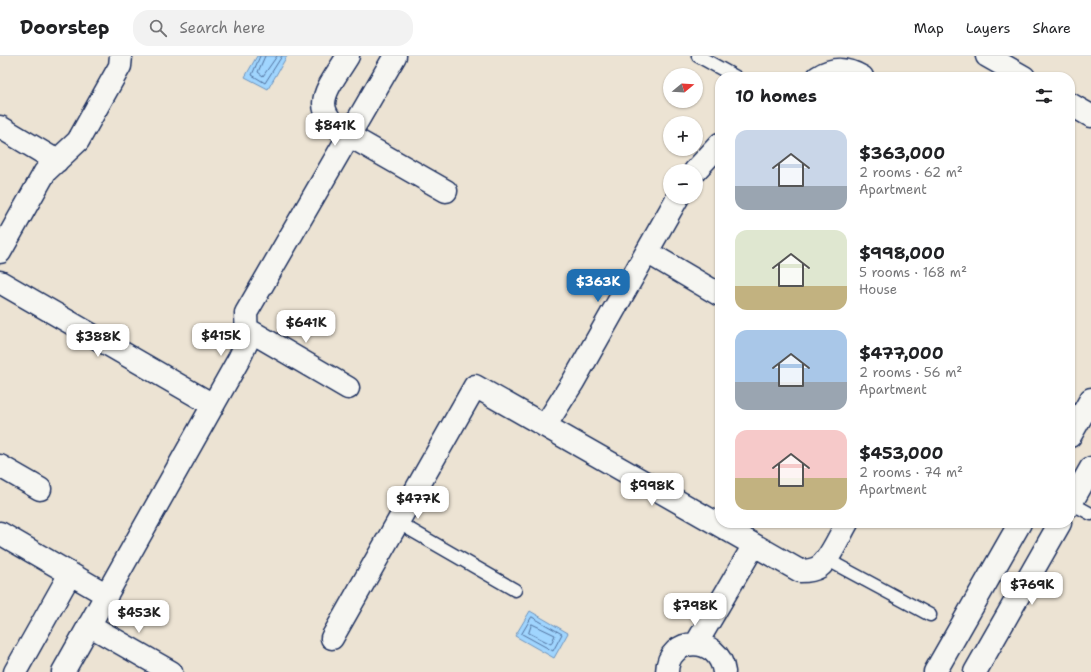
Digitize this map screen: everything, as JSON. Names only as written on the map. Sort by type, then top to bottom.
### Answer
[{"type":"street","points":[[0,252],[45,172],[78,141],[120,66],[122,56]]},
{"type":"street","points":[[348,56],[327,91],[323,106],[326,116],[333,125],[348,135],[446,191]]},
{"type":"street","points":[[63,672],[247,342],[246,313],[395,56]]},
{"type":"street","points":[[987,56],[1015,72]]},
{"type":"street","points":[[833,68],[850,70],[853,72]]},
{"type":"street","points":[[1075,107],[1091,116]]},
{"type":"street","points":[[0,127],[57,161]]},
{"type":"street","points":[[702,164],[715,150]]},
{"type":"street","points":[[545,426],[573,382],[674,204]]},
{"type":"street","points":[[647,252],[715,292]]},
{"type":"street","points":[[0,282],[213,405]]},
{"type":"street","points":[[247,329],[348,388]]},
{"type":"street","points":[[332,638],[475,386],[715,523]]},
{"type":"street","points":[[1075,427],[1091,399]]},
{"type":"street","points":[[0,466],[40,489]]},
{"type":"street","points":[[1075,497],[1091,468]]},
{"type":"street","points":[[724,528],[800,571],[819,567],[826,559],[844,528]]},
{"type":"street","points":[[935,672],[1017,528]]},
{"type":"street","points":[[975,672],[1057,528]]},
{"type":"street","points":[[0,533],[107,595]]},
{"type":"street","points":[[696,644],[754,545]]},
{"type":"street","points":[[15,672],[70,574]]},
{"type":"street","points":[[90,625],[172,672]]},
{"type":"street","points":[[667,672],[669,662],[673,654],[688,645],[696,644],[708,647],[718,655],[724,672]]},
{"type":"lane","points":[[698,56],[727,72]]},
{"type":"lane","points":[[1075,506],[1091,514]]},
{"type":"lane","points":[[397,522],[515,590]]},
{"type":"lane","points":[[826,559],[930,615]]},
{"type":"water","points":[[257,56],[287,56],[268,89],[245,77]]},
{"type":"water","points":[[530,611],[568,633],[554,658],[515,636]]}]
